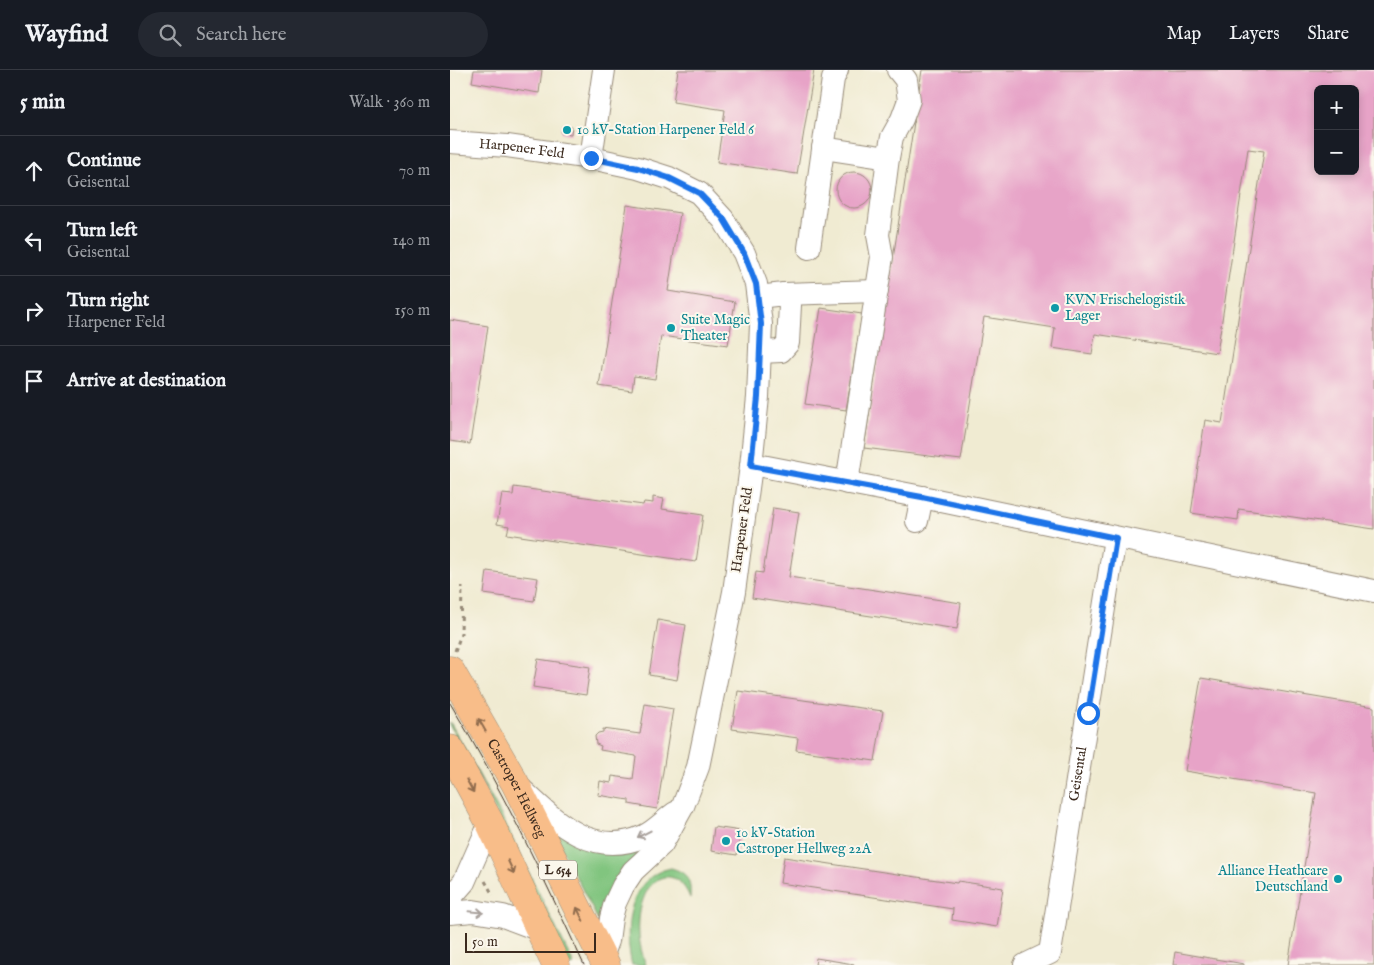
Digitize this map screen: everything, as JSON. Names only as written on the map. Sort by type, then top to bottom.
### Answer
[{"type":"main road","name":"Castroper Hellweg","points":[[451,665],[515,782],[604,961]]},
{"type":"main road","name":"L 654","points":[[450,749],[490,822],[556,965]]},
{"type":"street","points":[[591,158],[604,70]]},
{"type":"street","points":[[809,248],[832,79],[837,70]]},
{"type":"street","points":[[847,483],[882,257],[878,235],[888,158],[892,136],[902,119],[909,100],[906,80],[898,70]]},
{"type":"street","name":"Harpener Feld","points":[[450,142],[507,146],[591,158],[638,168],[669,178],[699,193],[723,218],[744,253],[756,284],[761,324],[758,397],[751,466],[731,609],[698,767],[683,806],[662,844],[633,871],[623,886],[615,903],[611,918],[604,961]]},
{"type":"street","points":[[823,148],[888,158]]},
{"type":"street","points":[[758,297],[784,294],[877,291]]},
{"type":"street","points":[[760,352],[781,351],[788,343],[790,305],[784,294]]},
{"type":"street","points":[[751,466],[922,497],[1374,591]]},
{"type":"street","points":[[917,521],[922,497]]},
{"type":"street","name":"Geisental","points":[[1025,965],[1050,953],[1116,538]]},
{"type":"street","points":[[515,782],[544,810],[572,831],[601,843],[621,844],[645,835],[683,806]]},
{"type":"street","points":[[450,898],[464,882],[490,822]]},
{"type":"street","points":[[450,913],[474,911],[503,916],[540,930]]},
{"type":"path","points":[[451,665],[461,634],[462,586]]},
{"type":"path","points":[[473,862],[503,916]]},
{"type":"green space","points":[[450,722],[502,817],[574,965],[568,965],[481,781],[450,726]]},
{"type":"green space","points":[[552,830],[649,842],[599,922]]},
{"type":"green space","points":[[671,868],[682,872],[688,878],[690,898],[685,889],[673,878],[666,877],[653,883],[647,890],[639,916],[641,949],[646,965],[632,965],[629,951],[629,921],[637,893],[657,873]]},
{"type":"building","points":[[474,70],[542,70],[539,93],[472,82]]},
{"type":"building","points":[[678,70],[814,70],[797,174],[717,162],[725,110],[673,102]]},
{"type":"building","name":"KVN Frischelogistik Lager","points":[[922,70],[1374,70],[1374,529],[1239,509],[1238,520],[1191,513],[1205,420],[1222,423],[1264,151],[1248,149],[1217,353],[1095,334],[1092,354],[1052,348],[1055,328],[984,317],[961,460],[864,448]]},
{"type":"building","name":"10 kV-Station Harpener Feld 6","points":[[562,126],[572,127],[571,134],[561,133]]},
{"type":"building","points":[[854,172],[861,173],[867,177],[871,183],[871,197],[867,203],[861,207],[854,208],[847,207],[841,203],[837,197],[836,190],[837,183],[841,177],[847,173]]},
{"type":"building","points":[[627,205],[680,213],[668,291],[735,302],[728,345],[661,336],[655,379],[634,376],[632,391],[599,386]]},
{"type":"building","points":[[821,308],[862,314],[846,410],[805,404]]},
{"type":"building","points":[[450,320],[488,326],[470,444],[450,441]]},
{"type":"building","points":[[514,487],[643,505],[644,502],[653,503],[653,497],[664,499],[662,509],[703,515],[696,562],[507,534],[509,526],[497,524],[502,494],[513,495]]},
{"type":"building","points":[[773,508],[799,512],[789,577],[961,603],[957,629],[752,598],[756,572],[763,573]]},
{"type":"building","points":[[487,571],[538,578],[534,601],[484,594]]},
{"type":"building","points":[[658,620],[686,625],[677,680],[649,675]]},
{"type":"building","points":[[538,659],[590,667],[586,695],[533,687]]},
{"type":"building","points":[[1201,678],[1374,707],[1374,965],[1288,965],[1316,793],[1185,771]]},
{"type":"building","points":[[738,691],[883,711],[875,761],[796,750],[798,738],[732,729]]},
{"type":"building","points":[[645,704],[673,709],[657,809],[629,804],[629,800],[598,795],[600,781],[611,783],[612,776],[633,779],[636,756],[600,750],[601,746],[596,744],[595,736],[603,732],[603,729],[640,734]]},
{"type":"building","name":"10 kV-Station Castroper Hellweg 22A","points":[[714,827],[741,831],[737,855],[711,851]]},
{"type":"building","points":[[784,857],[1003,888],[997,927],[952,920],[953,909],[780,883]]},
{"type":"building","points":[[1175,952],[1244,964],[1244,965],[1173,965]]},
{"type":"building","points":[[816,958],[854,964],[854,965],[815,965]]},
{"type":"tram line","points":[[450,703],[504,799],[584,965]]},
{"type":"place","name":"10 kV-Station Harpener Feld 6","points":[[567,130]]},
{"type":"place","name":"KVN Frischelogistik Lager","points":[[1055,308]]},
{"type":"place","name":"Suite Magic Theater","points":[[671,328]]},
{"type":"place","name":"10 kV-Station Castroper Hellweg 22A","points":[[726,841]]},
{"type":"place","name":"Alliance Heathcare Deutschland","points":[[1338,879]]},
{"type":"route","points":[[591,158],[638,168],[669,178],[699,193],[723,218],[744,253],[756,284],[761,324],[758,397],[751,466],[762,466],[922,497],[1116,538],[1088,713]]}]
